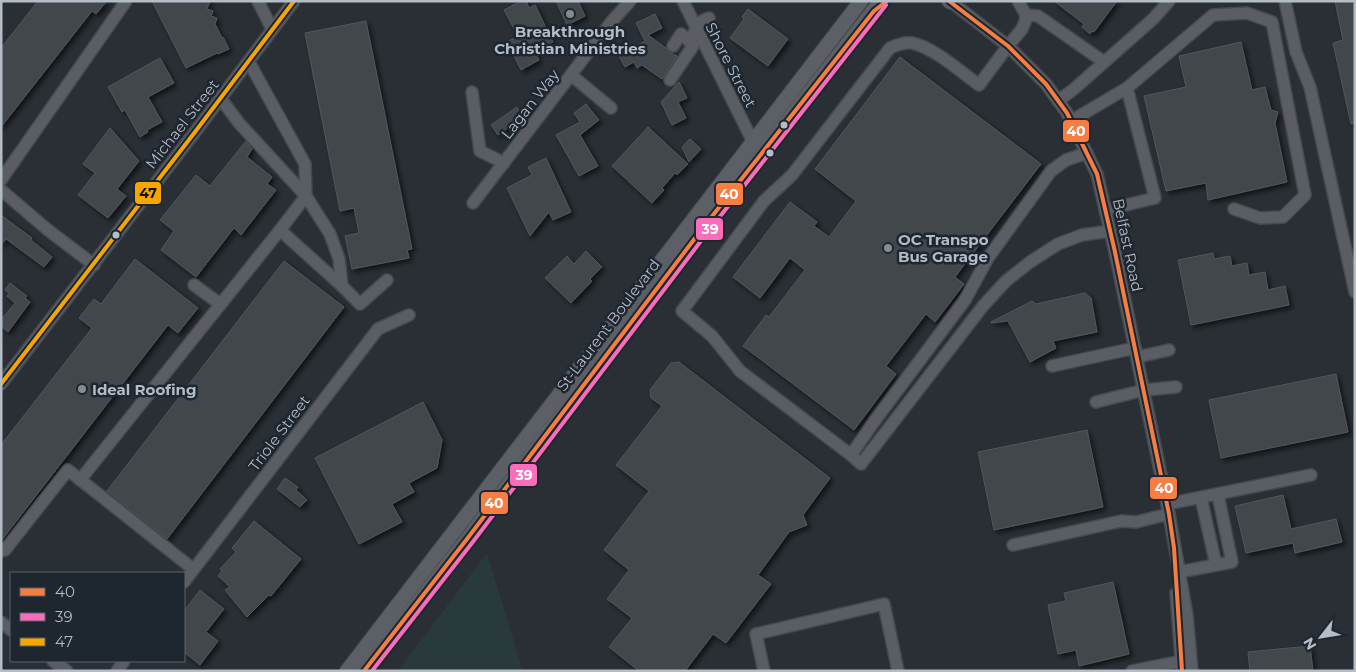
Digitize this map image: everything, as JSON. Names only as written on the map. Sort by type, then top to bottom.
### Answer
[{"type":"main road","name":"St-Laurent Boulevard","points":[[347,671],[861,1]]},
{"type":"main road","name":"St-Laurent Boulevard","points":[[364,671],[467,539],[702,229],[877,6],[887,1]]},
{"type":"street","points":[[1,180],[126,1]]},
{"type":"street","points":[[258,1],[272,29]]},
{"type":"street","name":"Michael Street","points":[[1,384],[294,1]]},
{"type":"street","name":"Lagan Way","points":[[473,203],[612,21],[630,1]]},
{"type":"street","name":"Shore Street","points":[[683,1],[753,142]]},
{"type":"street","points":[[1018,1],[1026,15],[1022,30],[978,85],[926,48],[913,43],[902,43],[890,48],[792,175],[764,201],[682,311],[712,336],[740,371],[861,464],[983,306],[1006,281],[1030,262],[1058,244],[1082,235],[1110,231]]},
{"type":"street","points":[[1058,100],[1074,89],[1153,19],[1169,1]]},
{"type":"street","points":[[1285,1],[1296,52],[1310,87],[1355,292]]},
{"type":"street","name":"Belfast Road","points":[[950,2],[1008,46],[1046,84],[1067,113],[1097,174],[1168,509],[1174,548],[1186,666]]},
{"type":"street","points":[[1071,121],[1127,88],[1213,15],[1247,13],[1272,22],[1306,196],[1283,217],[1260,218],[1234,209]]},
{"type":"street","points":[[1026,15],[1038,16],[1104,62]]},
{"type":"street","points":[[689,41],[696,26],[709,18]]},
{"type":"street","points":[[670,80],[693,46],[680,34],[673,46]]},
{"type":"street","points":[[80,480],[306,196],[305,164],[248,62]]},
{"type":"street","points":[[571,75],[610,108]]},
{"type":"street","points":[[1105,210],[1155,198],[1127,88]]},
{"type":"street","points":[[472,92],[480,151],[504,163]]},
{"type":"street","points":[[220,99],[306,196],[330,234],[338,259],[342,286]]},
{"type":"street","points":[[851,455],[965,300],[988,258],[1051,171],[1066,160],[1087,153]]},
{"type":"street","points":[[1,190],[48,230],[94,264]]},
{"type":"street","points":[[280,230],[360,304],[387,280]]},
{"type":"street","points":[[194,285],[220,304]]},
{"type":"street","name":"Triole Street","points":[[185,581],[378,329],[409,315]]},
{"type":"street","points":[[1052,366],[1169,350]]},
{"type":"street","points":[[1096,402],[1144,390],[1176,387]]},
{"type":"street","points":[[1,551],[4,550],[68,470],[193,569]]},
{"type":"street","points":[[1013,545],[1121,521],[1136,522],[1201,498],[1311,475]]},
{"type":"street","points":[[1179,572],[1232,562],[1218,495]]},
{"type":"street","points":[[1201,498],[1216,565]]},
{"type":"street","name":"Belfast Road","points":[[1174,548],[1186,615],[1186,666]]},
{"type":"street","points":[[764,671],[756,634],[884,604],[898,671]]},
{"type":"street","points":[[54,662],[67,671]]},
{"type":"street","points":[[1132,671],[1186,666]]},
{"type":"shaded area","points":[[487,553],[523,671],[398,671]]},
{"type":"building","points":[[38,1],[107,1],[96,14],[92,11],[1,127],[1,48]]},
{"type":"building","points":[[152,1],[210,1],[207,9],[213,11],[211,16],[217,18],[215,24],[229,49],[186,68]]},
{"type":"building","points":[[521,1],[526,1],[529,8],[535,5],[553,42],[534,51],[539,60],[521,70],[507,42],[518,36],[504,10]]},
{"type":"building","points":[[556,1],[578,1],[585,16],[567,25]]},
{"type":"building","points":[[1054,1],[1117,1],[1094,32],[1092,31],[1090,34],[1082,27],[1084,24]]},
{"type":"building","points":[[1335,1],[1355,1],[1355,123],[1351,124],[1333,43],[1343,40]]},
{"type":"building","points":[[748,9],[788,39],[768,66],[730,38],[744,19],[742,17]]},
{"type":"building","points":[[655,14],[662,28],[648,35],[666,48],[668,52],[677,56],[662,79],[642,65],[637,68],[634,62],[625,67],[619,56],[645,41],[636,23]]},
{"type":"building","points":[[366,21],[412,249],[407,250],[409,258],[352,269],[345,236],[359,233],[354,208],[340,211],[305,33]]},
{"type":"building","points":[[1241,42],[1252,90],[1265,87],[1271,110],[1278,112],[1275,123],[1287,182],[1208,200],[1206,183],[1166,191],[1144,96],[1186,87],[1179,56]]},
{"type":"building","name":"OC Transpo Bus Garage","points":[[900,57],[1041,164],[955,277],[964,284],[935,322],[926,314],[886,366],[896,374],[854,430],[743,346],[766,315],[769,317],[805,270],[790,258],[760,298],[733,277],[790,202],[817,222],[814,226],[829,237],[856,201],[815,169]]},
{"type":"building","points":[[160,58],[174,83],[148,97],[162,122],[147,130],[148,132],[140,137],[125,110],[122,112],[108,87]]},
{"type":"building","points":[[679,82],[687,98],[678,102],[686,118],[672,125],[661,102]]},
{"type":"building","points":[[586,104],[599,120],[580,135],[598,166],[579,176],[556,135],[580,122],[574,113]]},
{"type":"building","points":[[517,107],[523,117],[498,135],[491,125]]},
{"type":"building","points":[[648,127],[688,164],[677,175],[675,173],[662,188],[664,190],[652,203],[612,166]]},
{"type":"building","points":[[110,128],[139,161],[117,189],[126,196],[108,218],[78,195],[95,173],[83,164]]},
{"type":"building","points":[[690,139],[701,149],[689,162],[682,147]]},
{"type":"building","points":[[246,141],[252,149],[247,157],[272,177],[267,184],[276,190],[241,235],[234,228],[196,277],[161,250],[174,231],[160,220],[196,175],[210,186]]},
{"type":"building","points":[[546,158],[571,212],[553,220],[549,212],[530,236],[507,188],[532,175],[528,167]]},
{"type":"building","points":[[1,215],[32,238],[31,240],[52,257],[44,267],[6,239],[1,245]]},
{"type":"building","points":[[586,251],[602,267],[590,279],[592,281],[571,303],[545,278],[567,256],[574,264]]},
{"type":"building","points":[[1213,253],[1214,259],[1230,256],[1232,266],[1247,263],[1249,275],[1265,272],[1268,290],[1285,286],[1289,305],[1191,325],[1178,260]]},
{"type":"building","name":"Ideal Roofing","points":[[135,259],[198,308],[178,333],[168,325],[1,541],[1,445],[92,328],[79,318],[94,299],[101,304]]},
{"type":"building","points":[[284,261],[344,307],[167,539],[107,491]]},
{"type":"building","points":[[10,283],[27,296],[25,298],[30,302],[8,332],[1,326],[1,320],[15,303],[7,296],[9,293],[5,290]]},
{"type":"building","points":[[1085,293],[1091,298],[1097,332],[1053,341],[1056,348],[1030,362],[1008,321],[991,323],[1032,301],[1036,304]]},
{"type":"building","points":[[679,362],[830,478],[803,515],[807,525],[789,532],[758,575],[771,584],[726,643],[713,634],[685,671],[639,671],[609,647],[632,618],[607,599],[629,570],[604,550],[649,491],[616,465],[662,406],[651,398],[650,390],[671,363]]},
{"type":"building","points":[[1336,374],[1348,432],[1221,458],[1209,400]]},
{"type":"building","points":[[423,402],[442,440],[437,468],[409,483],[414,492],[392,504],[402,522],[359,544],[315,458]]},
{"type":"building","points":[[1087,430],[1103,507],[994,530],[978,452]]},
{"type":"building","points":[[285,478],[298,487],[296,490],[307,500],[300,507],[277,489]]},
{"type":"building","points":[[1283,495],[1291,529],[1336,519],[1342,542],[1295,553],[1293,543],[1246,553],[1235,506]]},
{"type":"building","points":[[254,521],[301,559],[271,596],[269,595],[247,617],[225,590],[230,587],[218,576],[222,571],[220,569],[236,552],[232,548]]},
{"type":"building","points":[[1113,582],[1129,654],[1079,666],[1076,650],[1058,654],[1048,605],[1066,601],[1064,593]]},
{"type":"building","points":[[200,590],[224,609],[206,632],[218,641],[200,665],[185,653],[185,610]]},
{"type":"building","points":[[1310,646],[1313,671],[1250,671],[1248,652]]},
{"type":"transit line","name":"47","points":[[1,384],[294,1]]},
{"type":"transit line","name":"40","points":[[364,671],[467,539],[702,229],[874,11],[887,1]]},
{"type":"transit line","name":"40","points":[[949,1],[1008,46],[1046,84],[1067,113],[1097,174],[1169,514],[1174,548],[1182,671]]},
{"type":"transit line","name":"39","points":[[372,671],[472,543],[707,233],[886,5]]},
{"type":"place","name":"Breakthrough Christian Ministries","points":[[570,14]]},
{"type":"place","name":"OC Transpo Bus Garage","points":[[888,248]]},
{"type":"place","name":"Ideal Roofing","points":[[82,389]]}]
